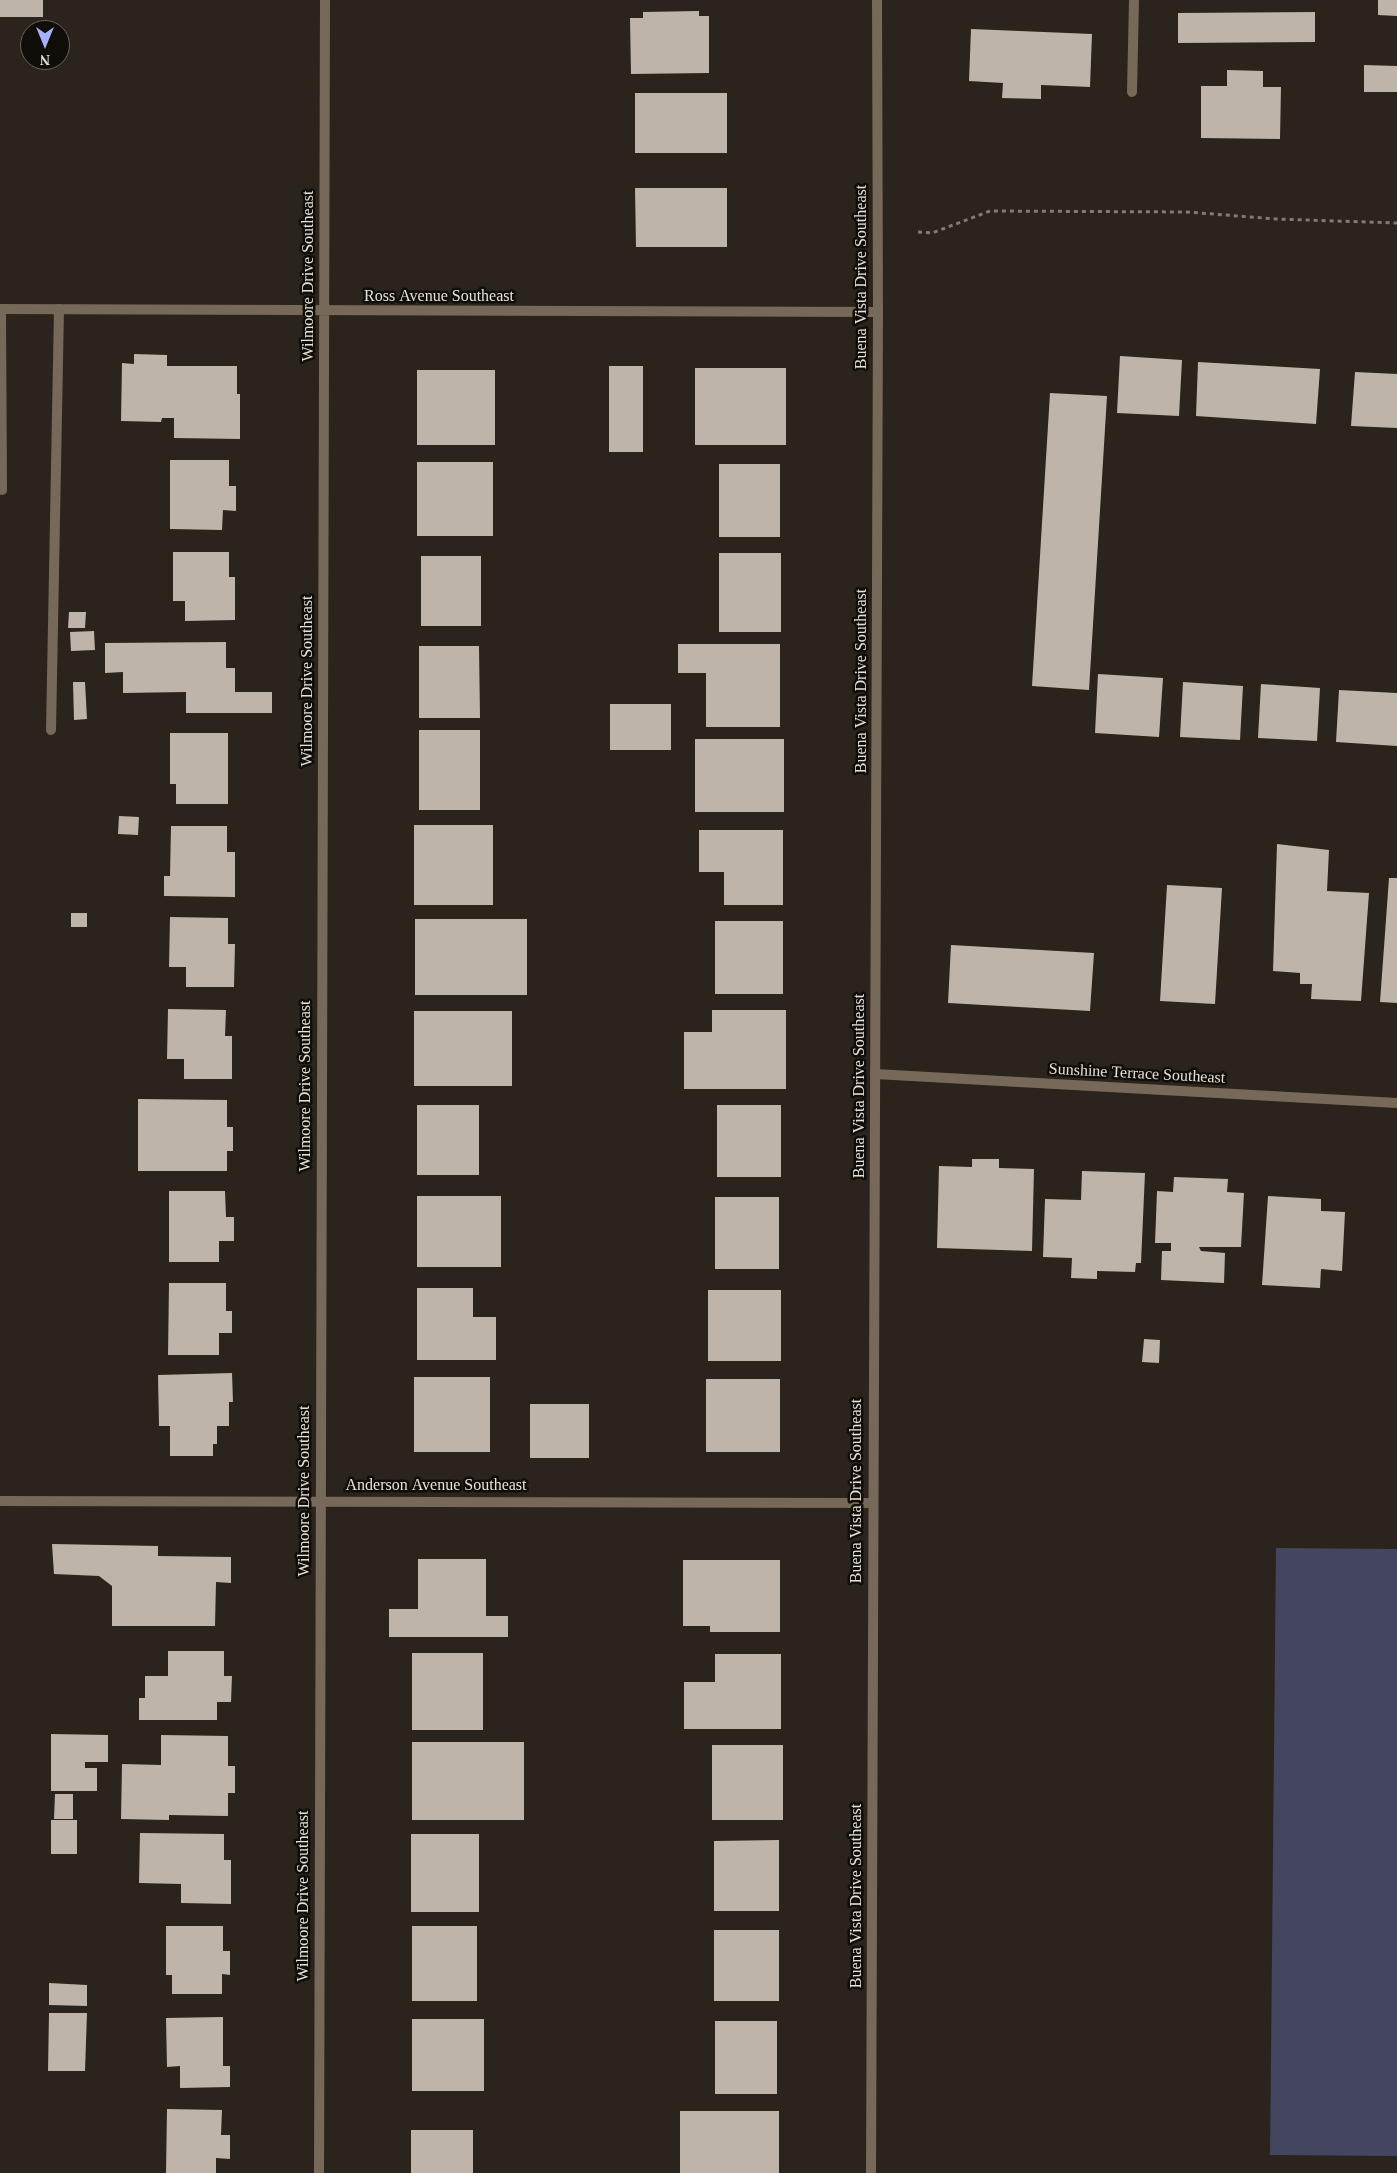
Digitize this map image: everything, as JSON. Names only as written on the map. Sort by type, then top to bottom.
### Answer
[{"type":"street","name":"Wilmoore Drive Southeast","points":[[319,2173],[326,0]]},
{"type":"street","name":"Buena Vista Drive Southeast","points":[[871,2173],[872,1503],[878,312],[877,0]]},
{"type":"street","points":[[1132,92],[1134,0]]},
{"type":"street","name":"Ross Avenue Southeast","points":[[0,310],[878,312]]},
{"type":"street","points":[[0,310],[2,490]]},
{"type":"street","points":[[52,730],[59,310]]},
{"type":"street","name":"Sunshine Terrace Southeast","points":[[875,1074],[1397,1103]]},
{"type":"street","name":"Anderson Avenue Southeast","points":[[0,1501],[872,1503]]},
{"type":"path","points":[[918,232],[932,233],[990,211],[1187,212],[1276,219],[1397,223]]},
{"type":"shaded area","points":[[1276,1548],[1397,1549],[1397,2156],[1270,2155]]},
{"type":"building","points":[[0,0],[43,0],[43,17],[0,17]]},
{"type":"building","points":[[1378,0],[1397,0],[1397,16],[1378,15]]},
{"type":"building","points":[[699,11],[699,16],[709,16],[709,73],[631,74],[630,18],[643,18],[643,12]]},
{"type":"building","points":[[1315,12],[1315,42],[1178,43],[1178,13]]},
{"type":"building","points":[[971,29],[1092,34],[1090,87],[1041,85],[1041,99],[1002,98],[1003,83],[969,81]]},
{"type":"building","points":[[1364,65],[1397,66],[1397,92],[1364,92]]},
{"type":"building","points":[[1227,70],[1263,71],[1263,87],[1281,87],[1280,139],[1201,138],[1201,86],[1227,86]]},
{"type":"building","points":[[635,93],[727,93],[727,153],[635,153]]},
{"type":"building","points":[[635,188],[727,188],[727,247],[636,247]]},
{"type":"building","points":[[134,354],[167,355],[167,366],[237,366],[237,394],[240,394],[240,439],[174,438],[174,418],[162,418],[161,422],[121,421],[122,363],[134,364]]},
{"type":"building","points":[[1120,356],[1182,360],[1179,416],[1117,413]]},
{"type":"building","points":[[1198,362],[1320,369],[1316,424],[1196,416]]},
{"type":"building","points":[[609,366],[643,366],[643,452],[609,452]]},
{"type":"building","points":[[695,368],[786,368],[786,445],[695,445]]},
{"type":"building","points":[[417,370],[495,370],[495,445],[417,445]]},
{"type":"building","points":[[1355,372],[1397,374],[1397,428],[1351,426]]},
{"type":"building","points":[[1050,393],[1107,396],[1089,690],[1032,686]]},
{"type":"building","points":[[170,460],[229,460],[229,486],[236,486],[236,511],[223,510],[222,530],[170,529]]},
{"type":"building","points":[[417,462],[493,462],[493,536],[417,536]]},
{"type":"building","points":[[719,464],[780,464],[780,537],[719,537]]},
{"type":"building","points":[[173,552],[229,552],[229,577],[235,577],[235,620],[185,621],[185,601],[173,601]]},
{"type":"building","points":[[719,553],[781,553],[781,632],[719,632]]},
{"type":"building","points":[[421,556],[481,556],[481,626],[421,626]]},
{"type":"building","points":[[69,612],[86,612],[85,628],[68,628]]},
{"type":"building","points":[[94,631],[95,650],[71,651],[70,632]]},
{"type":"building","points":[[226,642],[226,668],[235,668],[235,692],[272,692],[272,713],[186,713],[186,692],[123,693],[123,672],[105,673],[105,643]]},
{"type":"building","points":[[678,644],[780,644],[780,727],[706,727],[706,673],[678,673]]},
{"type":"building","points":[[419,646],[479,646],[480,718],[419,718]]},
{"type":"building","points":[[1098,674],[1163,678],[1159,737],[1095,733]]},
{"type":"building","points":[[73,682],[85,682],[87,719],[74,720]]},
{"type":"building","points":[[1183,682],[1243,686],[1240,740],[1180,737]]},
{"type":"building","points":[[1261,684],[1320,688],[1317,741],[1258,738]]},
{"type":"building","points":[[1339,690],[1397,693],[1397,746],[1336,742]]},
{"type":"building","points":[[610,704],[671,704],[671,750],[610,750]]},
{"type":"building","points":[[419,730],[480,730],[480,810],[419,810]]},
{"type":"building","points":[[170,733],[228,733],[228,804],[176,804],[176,784],[170,784]]},
{"type":"building","points":[[695,739],[784,739],[784,812],[695,812]]},
{"type":"building","points":[[119,816],[139,817],[138,835],[118,834]]},
{"type":"building","points":[[414,825],[493,825],[493,905],[414,905]]},
{"type":"building","points":[[171,826],[227,826],[227,852],[235,852],[235,897],[164,896],[164,876],[170,876]]},
{"type":"building","points":[[699,830],[783,830],[783,905],[724,905],[724,872],[699,872]]},
{"type":"building","points":[[1277,844],[1329,850],[1327,891],[1369,893],[1361,1001],[1311,999],[1312,984],[1300,984],[1300,973],[1273,971]]},
{"type":"building","points":[[1389,878],[1397,878],[1397,1003],[1380,1002]]},
{"type":"building","points":[[1167,885],[1222,888],[1215,1004],[1160,1001]]},
{"type":"building","points":[[71,913],[87,913],[87,927],[71,927]]},
{"type":"building","points":[[170,917],[228,918],[228,944],[235,944],[234,987],[186,987],[186,967],[169,967]]},
{"type":"building","points":[[415,919],[527,919],[527,995],[415,995]]},
{"type":"building","points":[[715,921],[783,921],[783,994],[715,994]]},
{"type":"building","points":[[951,945],[1094,953],[1090,1011],[948,1003]]},
{"type":"building","points":[[168,1009],[226,1010],[225,1036],[232,1036],[232,1079],[184,1079],[184,1059],[167,1059]]},
{"type":"building","points":[[712,1010],[786,1010],[786,1089],[684,1089],[684,1032],[712,1032]]},
{"type":"building","points":[[414,1011],[512,1011],[512,1086],[414,1086]]},
{"type":"building","points":[[138,1099],[227,1100],[227,1127],[233,1127],[233,1151],[227,1151],[227,1171],[138,1171]]},
{"type":"building","points":[[417,1105],[479,1105],[479,1175],[417,1175]]},
{"type":"building","points":[[717,1105],[781,1105],[781,1177],[717,1177]]},
{"type":"building","points":[[972,1159],[999,1159],[999,1168],[1034,1169],[1032,1251],[937,1248],[939,1166],[972,1167]]},
{"type":"building","points":[[1082,1171],[1145,1173],[1141,1263],[1136,1263],[1135,1272],[1097,1271],[1097,1279],[1071,1278],[1072,1258],[1043,1257],[1045,1199],[1081,1200]]},
{"type":"building","points":[[1174,1177],[1228,1179],[1227,1192],[1244,1193],[1241,1247],[1199,1247],[1201,1251],[1225,1253],[1224,1283],[1161,1280],[1162,1251],[1171,1251],[1171,1243],[1155,1243],[1157,1191],[1173,1192]]},
{"type":"building","points":[[169,1191],[225,1191],[226,1217],[234,1217],[234,1241],[219,1241],[219,1262],[169,1262]]},
{"type":"building","points":[[417,1196],[501,1196],[501,1267],[417,1267]]},
{"type":"building","points":[[1268,1196],[1321,1199],[1321,1211],[1345,1212],[1342,1271],[1321,1269],[1320,1288],[1262,1285]]},
{"type":"building","points":[[715,1197],[779,1197],[779,1269],[715,1269]]},
{"type":"building","points":[[169,1283],[226,1283],[226,1311],[232,1311],[232,1333],[219,1333],[219,1355],[168,1355]]},
{"type":"building","points":[[417,1288],[473,1288],[473,1317],[496,1317],[496,1360],[417,1360]]},
{"type":"building","points":[[708,1290],[781,1290],[781,1361],[708,1361]]},
{"type":"building","points":[[1144,1339],[1160,1340],[1159,1363],[1142,1362]]},
{"type":"building","points":[[232,1373],[233,1402],[229,1402],[229,1426],[217,1426],[217,1444],[213,1444],[213,1456],[170,1456],[170,1426],[159,1426],[158,1375]]},
{"type":"building","points":[[414,1377],[490,1377],[490,1452],[414,1452]]},
{"type":"building","points":[[706,1379],[780,1379],[780,1452],[706,1452]]},
{"type":"building","points":[[530,1404],[589,1404],[589,1458],[530,1458]]},
{"type":"building","points":[[52,1544],[158,1546],[158,1556],[231,1557],[231,1583],[216,1582],[215,1626],[112,1626],[112,1586],[99,1576],[54,1574]]},
{"type":"building","points":[[418,1559],[486,1559],[486,1616],[508,1616],[508,1637],[389,1637],[389,1609],[418,1609]]},
{"type":"building","points":[[683,1560],[780,1560],[780,1632],[710,1632],[710,1626],[683,1626]]},
{"type":"building","points":[[168,1651],[224,1651],[224,1676],[232,1676],[231,1702],[217,1702],[217,1720],[139,1720],[139,1698],[145,1698],[145,1676],[168,1676]]},
{"type":"building","points":[[412,1653],[483,1653],[483,1730],[412,1730]]},
{"type":"building","points":[[715,1654],[781,1654],[781,1729],[684,1729],[684,1682],[715,1682]]},
{"type":"building","points":[[51,1734],[108,1735],[108,1762],[85,1762],[85,1768],[97,1768],[97,1791],[51,1791]]},
{"type":"building","points":[[161,1735],[228,1736],[228,1766],[235,1766],[235,1793],[228,1793],[228,1816],[169,1815],[169,1820],[121,1819],[122,1764],[161,1765]]},
{"type":"building","points":[[412,1742],[524,1742],[524,1820],[412,1820]]},
{"type":"building","points":[[712,1745],[783,1745],[783,1820],[712,1820]]},
{"type":"building","points":[[55,1794],[73,1794],[73,1819],[54,1819]]},
{"type":"building","points":[[51,1820],[77,1820],[77,1854],[51,1854]]},
{"type":"building","points":[[140,1833],[224,1834],[224,1860],[231,1860],[231,1904],[181,1903],[181,1884],[139,1883]]},
{"type":"building","points":[[411,1834],[479,1834],[479,1912],[411,1912]]},
{"type":"building","points":[[779,1840],[779,1911],[714,1911],[714,1841]]},
{"type":"building","points":[[166,1926],[223,1926],[223,1951],[230,1951],[230,1975],[222,1974],[222,1994],[172,1994],[172,1975],[166,1975]]},
{"type":"building","points":[[412,1926],[477,1926],[477,2001],[412,2001]]},
{"type":"building","points":[[714,1930],[779,1930],[779,2001],[714,2001]]},
{"type":"building","points":[[49,1983],[87,1985],[87,2006],[49,2005]]},
{"type":"building","points":[[49,2013],[87,2013],[85,2071],[48,2071]]},
{"type":"building","points":[[223,2017],[223,2066],[230,2066],[230,2087],[180,2088],[180,2066],[167,2067],[166,2018]]},
{"type":"building","points":[[412,2019],[484,2019],[484,2091],[412,2091]]},
{"type":"building","points":[[715,2021],[777,2021],[777,2094],[715,2094]]},
{"type":"building","points":[[167,2109],[222,2110],[221,2135],[230,2135],[230,2159],[216,2158],[216,2173],[166,2173]]},
{"type":"building","points":[[680,2111],[779,2111],[779,2173],[680,2173]]},
{"type":"building","points":[[411,2130],[473,2130],[473,2173],[411,2173]]}]
